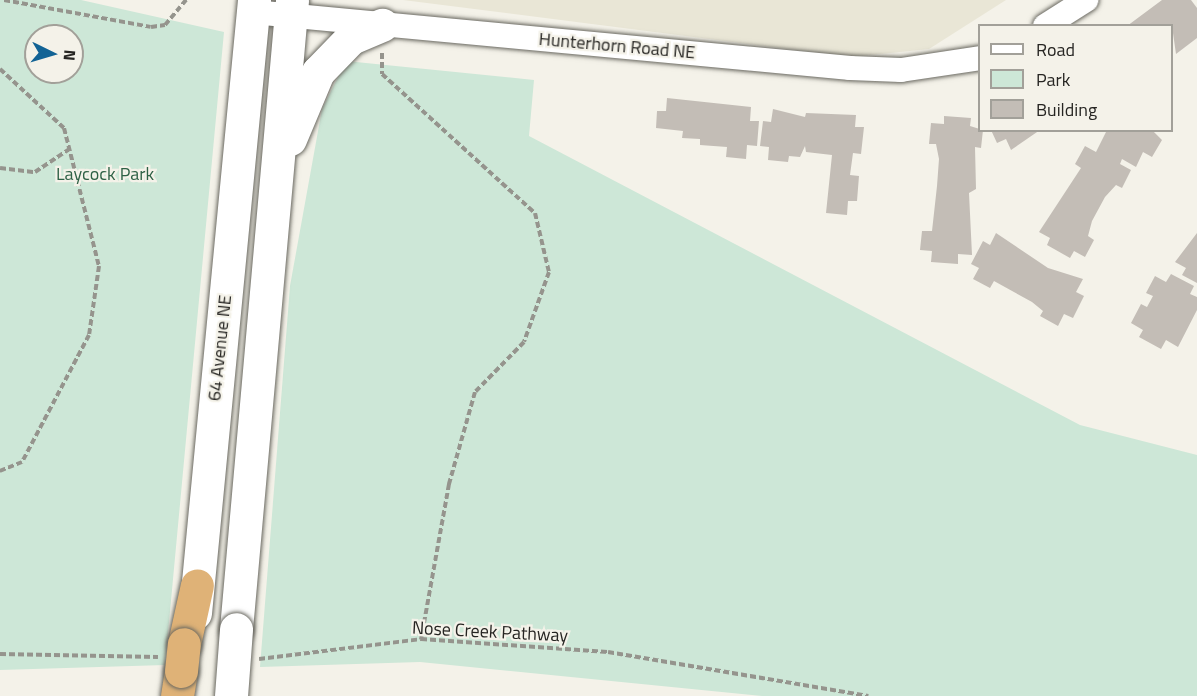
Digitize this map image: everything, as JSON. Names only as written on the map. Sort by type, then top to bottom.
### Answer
[{"type":"highway","points":[[182,673],[197,585]]},
{"type":"main road","name":"64 Avenue NE","points":[[197,585],[254,6]]},
{"type":"main road","points":[[231,696],[291,8]]},
{"type":"main road","points":[[276,177],[318,72],[351,38],[383,26]]},
{"type":"street","points":[[1048,24],[1086,0]]},
{"type":"street","name":"Hunterhorn Road NE","points":[[254,6],[291,8],[383,26],[850,68],[901,70],[978,58]]},
{"type":"path","points":[[4,0],[151,27],[165,25],[186,0]]},
{"type":"path","points":[[383,26],[382,74],[535,213],[549,272],[524,342],[475,392],[449,484],[421,639]]},
{"type":"path","points":[[0,69],[64,128],[71,148],[99,267],[89,335],[22,462],[0,471]]},
{"type":"path","points":[[0,168],[34,172],[71,148]]},
{"type":"path","name":"Nose Creek Pathway","points":[[254,659],[421,639],[608,652],[868,696]]},
{"type":"path","points":[[0,654],[182,673]]},
{"type":"shaded area","points":[[403,0],[1006,0],[929,49],[851,57]]},
{"type":"green space","name":"Laycock Park","points":[[0,0],[81,0],[224,32],[165,665],[0,670]]},
{"type":"green space","points":[[346,61],[534,80],[529,136],[1080,425],[1197,455],[1197,696],[762,696],[420,662],[260,667],[290,286],[322,109]]},
{"type":"building","points":[[1162,0],[1191,0],[1197,8],[1197,38],[1176,54],[1173,24],[1130,24]]},
{"type":"building","points":[[667,98],[751,107],[750,121],[759,121],[757,146],[747,145],[746,159],[726,157],[727,147],[700,145],[700,139],[682,138],[683,131],[656,128],[657,111],[666,111]]},
{"type":"building","points":[[773,109],[805,117],[806,113],[856,115],[855,127],[864,127],[861,154],[853,153],[850,175],[859,176],[857,201],[848,201],[847,215],[826,213],[832,155],[806,152],[805,146],[800,157],[789,156],[788,162],[768,160],[769,147],[760,146],[763,121],[771,122]]},
{"type":"building","points":[[944,116],[971,118],[970,126],[978,128],[978,132],[983,132],[981,148],[975,147],[976,189],[969,193],[972,255],[958,254],[958,264],[931,262],[932,251],[920,250],[922,231],[932,231],[937,186],[939,159],[936,144],[929,144],[931,123],[944,124]]},
{"type":"building","points":[[992,132],[1037,132],[1011,150],[1006,139],[997,143]]},
{"type":"building","points":[[1106,132],[1154,132],[1162,140],[1152,157],[1143,152],[1136,167],[1122,159],[1120,164],[1131,170],[1122,188],[1116,185],[1105,197],[1092,221],[1088,236],[1094,240],[1085,257],[1074,251],[1070,258],[1047,245],[1050,238],[1039,232],[1081,168],[1075,164],[1085,146],[1096,152]]},
{"type":"building","points":[[996,233],[1048,268],[1083,279],[1076,292],[1084,296],[1073,318],[1064,314],[1058,326],[1040,316],[1043,311],[1032,302],[994,281],[990,288],[973,279],[979,268],[971,264],[983,241],[990,245]]},
{"type":"building","points":[[1197,233],[1197,283],[1182,275],[1186,268],[1175,262]]},
{"type":"building","points":[[1171,274],[1194,286],[1190,294],[1197,297],[1197,310],[1178,347],[1166,340],[1161,349],[1139,337],[1143,330],[1131,323],[1141,304],[1147,307],[1153,296],[1146,293],[1155,276],[1166,282]]}]
